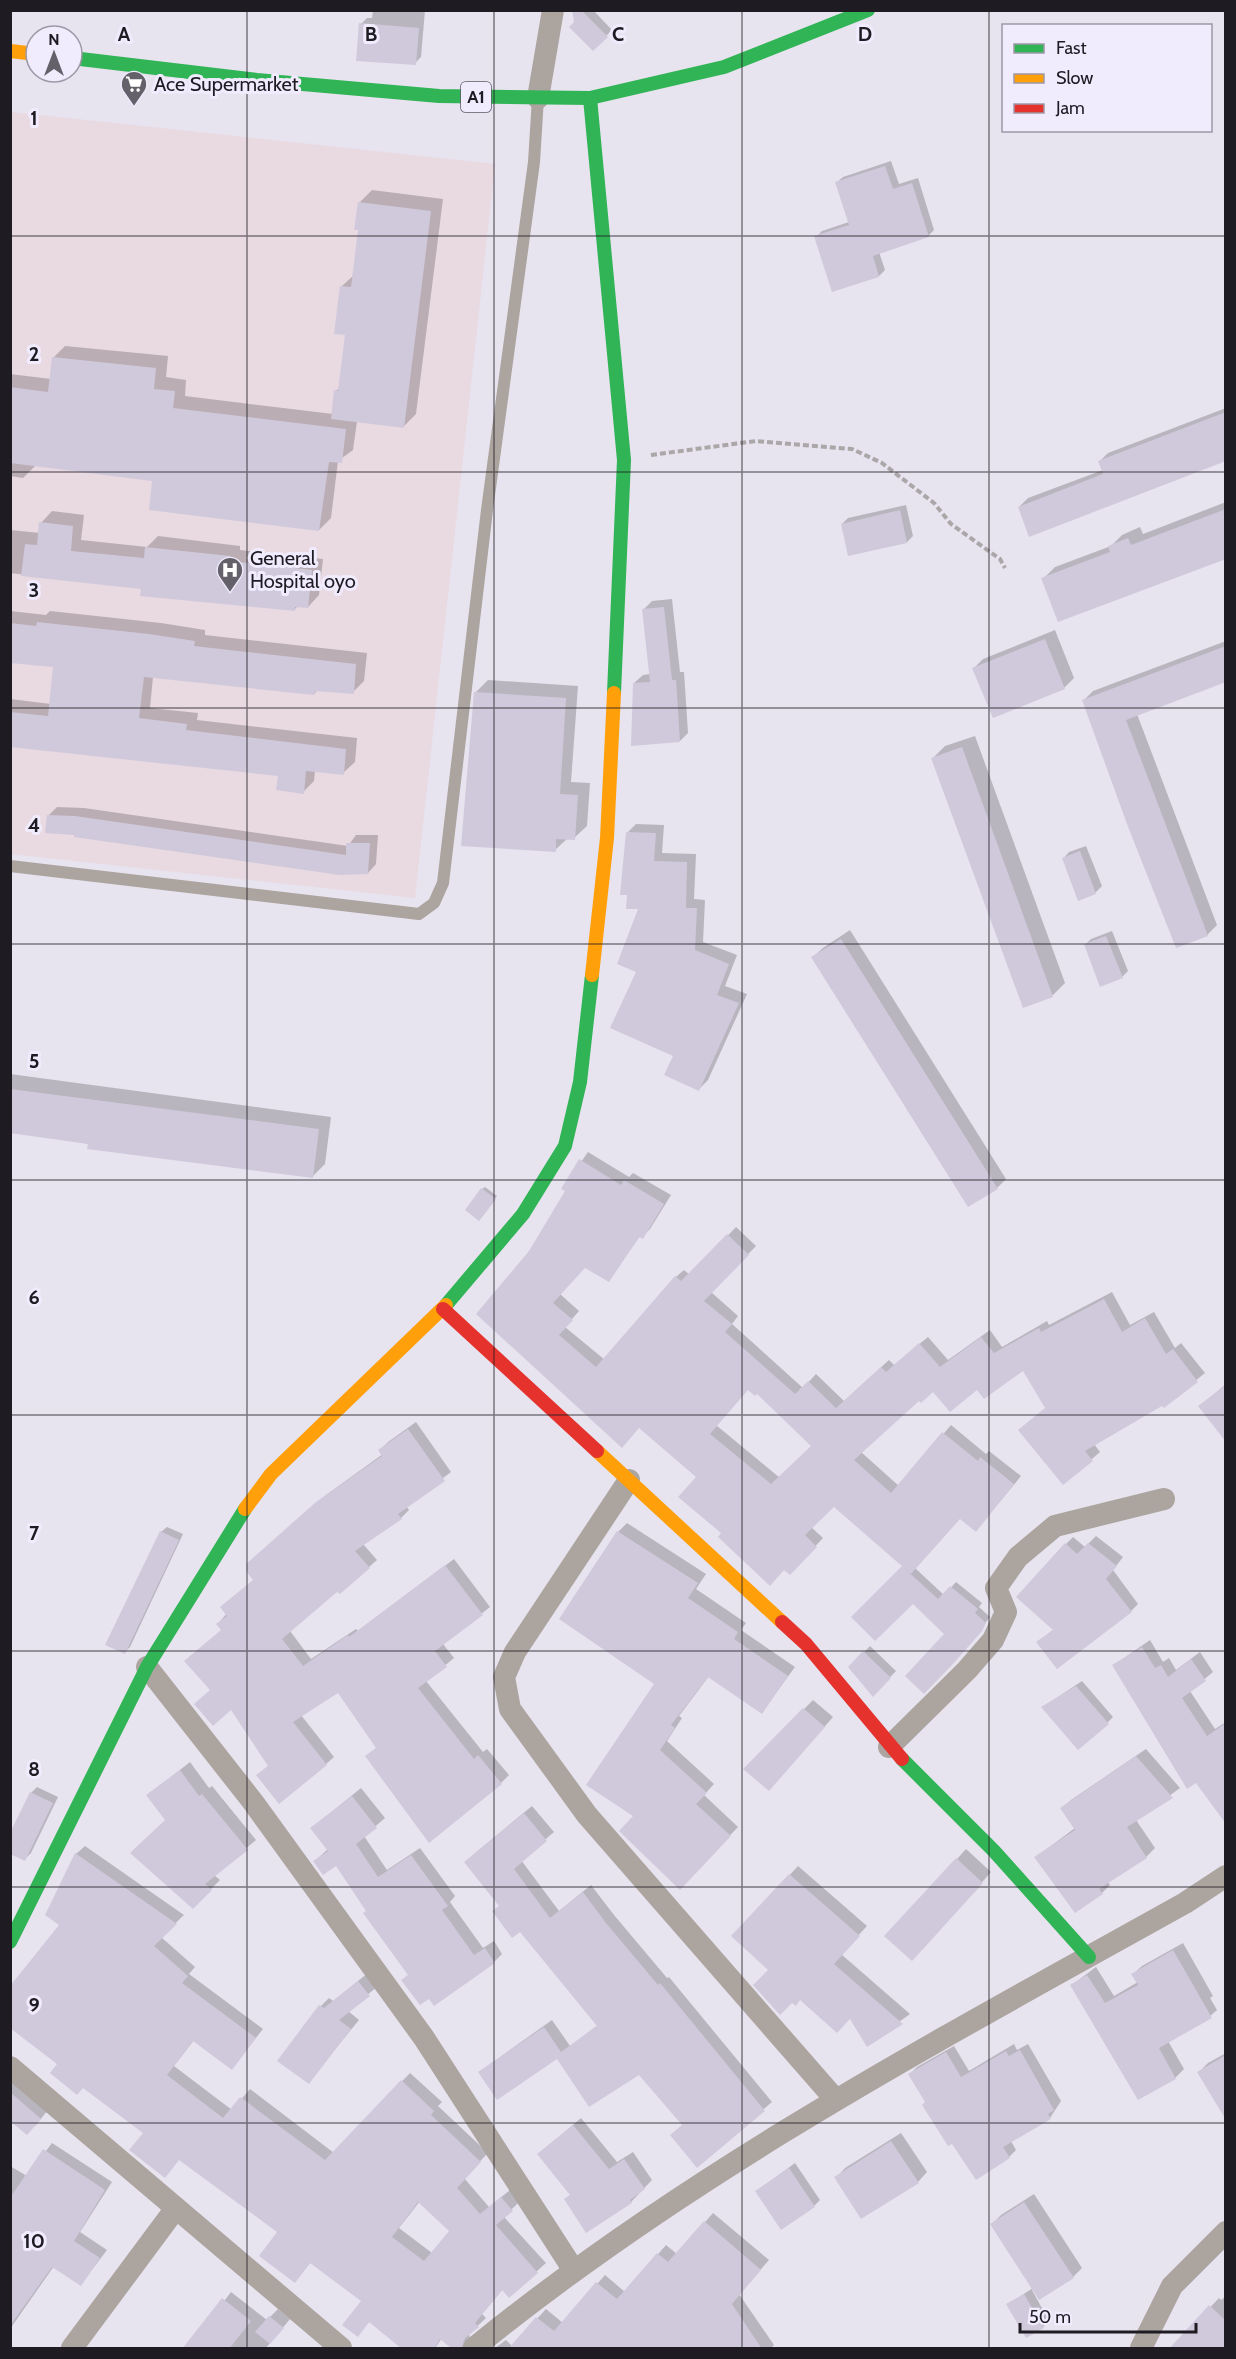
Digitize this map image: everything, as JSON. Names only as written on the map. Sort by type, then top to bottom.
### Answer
[{"type":"main road","name":"A1","points":[[84,59],[257,80],[439,96],[590,98],[724,67],[868,10]]},
{"type":"main road","points":[[10,1942],[147,1667],[242,1513],[271,1474],[443,1309],[523,1214],[565,1146],[580,1082],[607,838],[624,460],[590,98]]},
{"type":"main road","points":[[443,1309],[806,1644],[889,1748],[994,1851],[1089,1957]]},
{"type":"street","points":[[538,98],[553,10]]},
{"type":"street","points":[[629,1480],[515,1652],[504,1677],[510,1709],[587,1815],[835,2099]]},
{"type":"street","points":[[889,1748],[967,1670],[993,1640],[1006,1612],[996,1588],[1031,1545],[1054,1526],[1164,1499]]},
{"type":"street","points":[[147,1667],[253,1802],[424,2038],[573,2269]]},
{"type":"street","points":[[474,2349],[573,2269],[835,2099],[1185,1903],[1226,1876]]},
{"type":"street","points":[[10,2067],[340,2349]]},
{"type":"street","points":[[72,2349],[176,2208]]},
{"type":"street","points":[[1141,2349],[1172,2286],[1226,2232]]},
{"type":"lane","points":[[10,866],[419,914],[434,903],[443,884],[487,510],[534,162],[538,98]]},
{"type":"path","points":[[624,460],[756,441],[852,449],[882,463],[934,503],[951,524],[1000,559],[1005,568]]},
{"type":"shaded area","name":"General Hospital oyo","points":[[11,112],[495,164],[415,898],[11,854]]},
{"type":"building","points":[[572,10],[581,10],[608,37],[593,51],[569,27],[574,22]]},
{"type":"building","points":[[359,23],[419,28],[416,65],[356,61]]},
{"type":"building","points":[[885,166],[893,189],[912,183],[929,237],[873,256],[879,277],[832,292],[814,236],[849,225],[835,182]]},
{"type":"building","points":[[358,202],[431,211],[404,428],[331,419],[334,390],[338,391],[345,335],[334,334],[340,286],[351,287],[358,230],[354,230]]},
{"type":"building","points":[[52,357],[156,368],[154,389],[175,391],[173,408],[346,429],[342,463],[329,462],[319,531],[149,510],[152,481],[10,463],[10,387],[48,392]]},
{"type":"building","points":[[1226,412],[1226,461],[1029,537],[1018,507],[1103,474],[1098,461]]},
{"type":"building","points":[[1226,509],[1226,559],[1058,622],[1041,578],[1110,552],[1108,546],[1128,538],[1131,545]]},
{"type":"building","points":[[900,510],[907,543],[848,556],[841,524]]},
{"type":"building","points":[[39,522],[73,526],[71,551],[144,558],[145,547],[230,556],[229,561],[312,570],[308,608],[295,607],[295,611],[140,596],[141,589],[21,576],[25,544],[37,545]]},
{"type":"building","points":[[664,607],[672,680],[676,680],[680,742],[631,746],[633,683],[650,682],[642,609]]},
{"type":"building","points":[[37,622],[195,641],[194,646],[356,664],[354,694],[315,691],[314,695],[144,677],[139,718],[187,724],[186,730],[346,749],[344,775],[306,771],[304,794],[276,790],[278,776],[10,747],[10,712],[48,716],[53,667],[10,663],[10,623],[36,626]]},
{"type":"building","points":[[1045,639],[1065,689],[993,718],[972,668]]},
{"type":"building","points":[[1226,646],[1226,682],[1126,720],[1208,936],[1176,948],[1127,824],[1082,700]]},
{"type":"building","points":[[474,692],[566,698],[560,794],[578,795],[575,840],[556,839],[556,852],[461,846]]},
{"type":"building","points":[[962,747],[1053,997],[1023,1008],[931,758]]},
{"type":"building","points":[[47,815],[75,816],[346,855],[346,843],[370,843],[368,874],[340,875],[74,837],[74,835],[45,833]]},
{"type":"building","points":[[626,832],[656,833],[654,861],[687,862],[686,908],[697,908],[695,950],[729,964],[717,995],[739,1003],[699,1091],[664,1075],[673,1056],[610,1028],[636,972],[617,964],[638,909],[626,909],[627,895],[620,895]]},
{"type":"building","points":[[1080,851],[1096,894],[1078,901],[1062,858]]},
{"type":"building","points":[[1106,936],[1123,978],[1100,987],[1084,944]]},
{"type":"building","points":[[841,939],[998,1189],[968,1207],[811,957]]},
{"type":"building","points":[[10,1089],[319,1129],[313,1178],[87,1149],[88,1144],[10,1133]]},
{"type":"building","points":[[579,1159],[621,1185],[624,1180],[664,1204],[643,1239],[639,1237],[609,1282],[585,1268],[553,1303],[573,1320],[559,1335],[596,1367],[675,1276],[681,1281],[727,1234],[749,1255],[704,1301],[732,1324],[725,1332],[795,1394],[808,1381],[836,1408],[881,1367],[886,1372],[919,1343],[940,1367],[981,1337],[994,1353],[1039,1328],[1041,1332],[1104,1299],[1122,1332],[1145,1318],[1166,1354],[1173,1349],[1198,1382],[1164,1408],[1162,1406],[1085,1451],[1093,1461],[1063,1485],[1018,1430],[1045,1408],[1023,1371],[984,1399],[977,1390],[950,1412],[933,1392],[921,1403],[919,1401],[854,1460],[891,1493],[942,1432],[978,1461],[980,1457],[1014,1484],[976,1532],[960,1519],[911,1574],[834,1507],[805,1535],[817,1547],[790,1575],[784,1570],[770,1586],[718,1537],[721,1533],[678,1497],[696,1477],[639,1428],[622,1448],[476,1314],[529,1251],[565,1191],[561,1189]],"holes":[[[748,1390],[755,1396],[757,1394],[811,1446],[771,1484],[710,1434]]]},
{"type":"building","points":[[481,1188],[496,1199],[479,1221],[465,1210]]},
{"type":"building","points":[[1226,1385],[1226,1442],[1198,1406]]},
{"type":"building","points":[[408,1429],[445,1481],[398,1514],[402,1519],[355,1551],[370,1568],[340,1594],[337,1592],[282,1639],[303,1666],[348,1635],[349,1637],[445,1565],[483,1615],[435,1651],[447,1667],[418,1688],[474,1759],[478,1755],[502,1784],[429,1843],[365,1756],[376,1748],[338,1693],[293,1722],[327,1765],[279,1804],[256,1775],[268,1766],[231,1710],[213,1726],[194,1704],[210,1690],[184,1661],[221,1630],[216,1624],[227,1616],[220,1607],[253,1580],[246,1571],[246,1564],[316,1502],[382,1456],[378,1450]]},
{"type":"building","points":[[160,1531],[179,1540],[125,1654],[105,1645]]},
{"type":"building","points":[[617,1531],[698,1583],[688,1598],[738,1632],[734,1639],[788,1676],[762,1714],[708,1677],[671,1725],[675,1728],[660,1750],[707,1793],[696,1804],[731,1836],[680,1890],[619,1831],[633,1816],[586,1785],[654,1684],[559,1619]]},
{"type":"building","points":[[1065,1543],[1077,1554],[1088,1543],[1117,1566],[1106,1579],[1132,1612],[1057,1669],[1036,1642],[1053,1630],[1016,1597]]},
{"type":"building","points":[[902,1566],[938,1599],[950,1586],[978,1609],[975,1613],[986,1623],[982,1631],[924,1694],[905,1676],[944,1634],[913,1604],[875,1641],[851,1617]]},
{"type":"building","points":[[1142,1647],[1155,1668],[1161,1665],[1168,1677],[1191,1659],[1206,1681],[1182,1698],[1207,1736],[1226,1723],[1226,1824],[1196,1783],[1187,1789],[1112,1665]]},
{"type":"building","points":[[863,1651],[891,1678],[873,1697],[848,1667]]},
{"type":"building","points":[[1076,1686],[1109,1724],[1078,1750],[1041,1707]]},
{"type":"building","points":[[803,1708],[825,1727],[769,1791],[743,1769]]},
{"type":"building","points":[[1136,1756],[1173,1798],[1127,1827],[1147,1858],[1099,1889],[1103,1894],[1075,1913],[1034,1857],[1075,1830],[1060,1808]]},
{"type":"building","points":[[180,1770],[199,1796],[202,1794],[248,1850],[205,1884],[212,1890],[193,1909],[130,1853],[165,1820],[146,1795]]},
{"type":"building","points":[[30,1792],[53,1803],[25,1861],[10,1854],[10,1833]]},
{"type":"building","points":[[352,1796],[377,1828],[356,1844],[378,1877],[411,1855],[448,1906],[442,1910],[474,1955],[485,1948],[495,1963],[434,2006],[429,1999],[420,2005],[401,1980],[408,1975],[363,1913],[366,1911],[336,1866],[323,1875],[313,1861],[328,1851],[310,1828]]},
{"type":"building","points":[[524,1813],[547,1841],[514,1869],[550,1918],[583,1892],[606,1923],[658,1985],[660,1983],[765,2111],[697,2168],[670,2135],[682,2125],[639,2075],[589,2107],[557,2059],[497,2100],[478,2072],[544,2027],[561,2052],[597,2026],[520,1932],[512,1938],[492,1911],[499,1906],[464,1862]]},
{"type":"building","points":[[75,1853],[177,1924],[154,1946],[188,1976],[182,1983],[256,2038],[232,2070],[193,2041],[167,2075],[223,2118],[240,2097],[325,2160],[401,2080],[434,2111],[431,2115],[481,2162],[457,2188],[480,2214],[501,2197],[513,2211],[496,2225],[538,2273],[509,2298],[502,2290],[475,2323],[479,2327],[465,2338],[461,2349],[452,2349],[440,2339],[434,2349],[402,2349],[369,2322],[358,2337],[342,2325],[361,2301],[310,2263],[295,2283],[259,2256],[277,2232],[179,2160],[165,2178],[129,2150],[143,2133],[83,2088],[77,2095],[50,2073],[57,2064],[10,2028],[10,1986],[59,1925],[45,1915]],"holes":[[[418,2202],[449,2231],[424,2261],[392,2237]]]},
{"type":"building","points":[[956,1858],[983,1883],[912,1961],[884,1936]]},
{"type":"building","points":[[789,1874],[860,1936],[834,1964],[903,2024],[867,2047],[850,2019],[837,2033],[800,2000],[796,2006],[792,2003],[780,2015],[753,1985],[768,1970],[731,1936]]},
{"type":"building","points":[[1173,1950],[1212,2018],[1159,2048],[1176,2079],[1138,2100],[1070,1985],[1087,1975],[1105,2003],[1138,1985],[1131,1974]]},
{"type":"building","points":[[358,1981],[370,1996],[339,2020],[351,2029],[309,2084],[277,2061],[319,2005],[324,2008]]},
{"type":"building","points":[[1020,2050],[1054,2110],[1048,2114],[1051,2119],[1003,2147],[1010,2158],[976,2180],[952,2144],[948,2146],[922,2105],[925,2102],[908,2074],[946,2052],[961,2077],[1006,2051],[1009,2056]]},
{"type":"building","points":[[1226,2055],[1226,2120],[1197,2072]]},
{"type":"building","points":[[10,2092],[41,2119],[27,2135],[10,2121]]},
{"type":"building","points":[[573,2125],[609,2169],[624,2159],[645,2189],[630,2200],[632,2203],[586,2233],[564,2199],[570,2195],[537,2154]]},
{"type":"building","points":[[891,2141],[919,2183],[861,2219],[834,2177]]},
{"type":"building","points":[[43,2149],[105,2190],[74,2241],[100,2258],[81,2286],[52,2267],[10,2326],[10,2198]]},
{"type":"building","points":[[789,2168],[815,2207],[781,2230],[755,2191]]},
{"type":"building","points":[[1024,2202],[1074,2278],[1039,2300],[990,2224]]},
{"type":"building","points":[[704,2221],[761,2270],[732,2304],[762,2349],[508,2349],[536,2317],[554,2331],[596,2282],[617,2299],[657,2253],[668,2262]]},
{"type":"building","points":[[1024,2294],[1044,2328],[1026,2338],[1006,2304]]},
{"type":"building","points":[[222,2298],[251,2321],[229,2349],[182,2349]]},
{"type":"building","points":[[1209,2305],[1226,2321],[1226,2349],[1169,2349]]},
{"type":"building","points":[[269,2316],[284,2328],[270,2344],[255,2332]]},
{"type":"traffic: fast","points":[[84,59],[257,80],[439,96],[590,98],[724,67],[868,10]]},
{"type":"traffic: fast","points":[[590,98],[624,460],[614,693]]},
{"type":"traffic: fast","points":[[446,1305],[523,1214],[565,1146],[580,1082],[592,975]]},
{"type":"traffic: fast","points":[[10,1942],[147,1667],[245,1509]]},
{"type":"traffic: fast","points":[[902,1759],[994,1851],[1089,1957]]},
{"type":"traffic: slow","points":[[10,51],[24,53]]},
{"type":"traffic: slow","points":[[592,975],[607,838],[614,693]]},
{"type":"traffic: slow","points":[[245,1509],[271,1474],[446,1305]]},
{"type":"traffic: slow","points":[[597,1451],[782,1622]]},
{"type":"traffic: jam","points":[[443,1309],[597,1451]]},
{"type":"traffic: jam","points":[[782,1622],[806,1644],[902,1759]]},
{"type":"place","name":"Ace Supermarket","points":[[134,107]]},
{"type":"place","name":"General Hospital oyo","points":[[230,593]]}]
